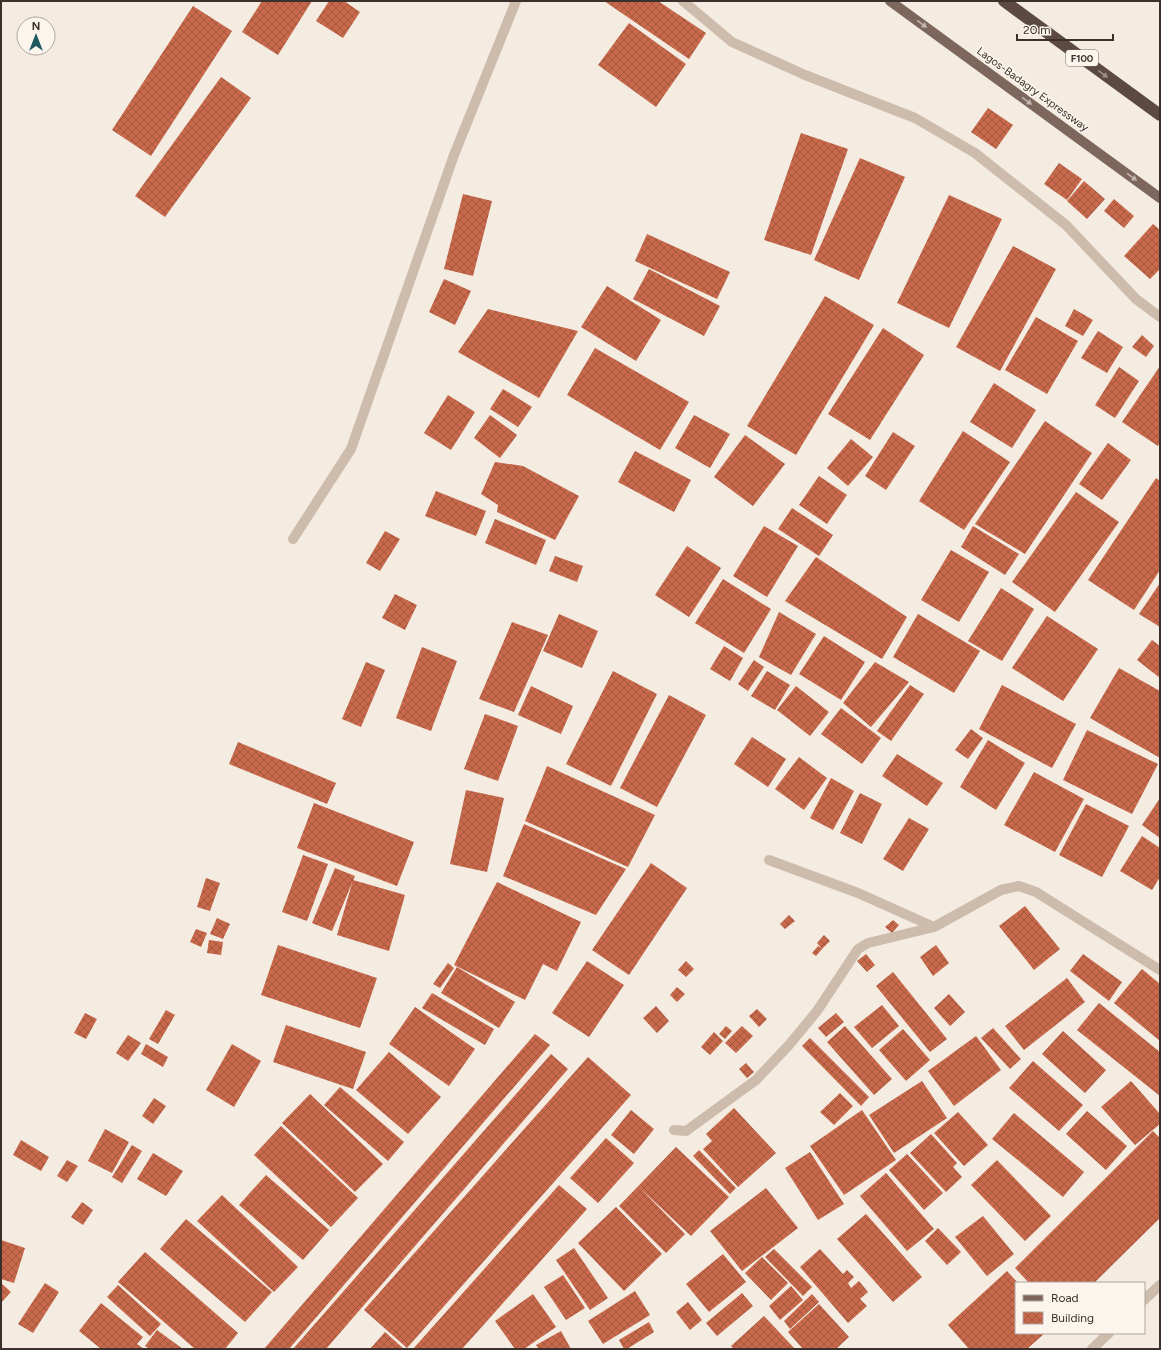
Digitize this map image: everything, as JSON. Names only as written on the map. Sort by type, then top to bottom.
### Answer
[{"type":"highway","name":"F100","points":[[1004,1],[1160,115]]},
{"type":"main road","name":"Lagos-Badagry Expressway","points":[[890,1],[1160,198]]},
{"type":"street","points":[[293,539],[351,449],[454,155],[516,1]]},
{"type":"street","points":[[683,1],[732,42],[805,74],[915,118],[975,153],[1066,226],[1136,299],[1160,317]]},
{"type":"street","points":[[769,860],[858,893],[934,927]]},
{"type":"street","points":[[674,1130],[686,1131],[756,1080],[789,1045],[817,1011],[858,949],[868,943],[934,927],[1001,890],[1019,886],[1036,892],[1160,970]]},
{"type":"street","points":[[1145,1299],[1160,1285]]},
{"type":"street","points":[[1092,1349],[1108,1334]]},
{"type":"building","points":[[262,1],[312,1],[278,55],[242,32]]},
{"type":"building","points":[[329,1],[344,1],[360,12],[343,38],[316,21]]},
{"type":"building","points":[[604,1],[658,1],[706,33],[689,59]]},
{"type":"building","points":[[193,6],[232,31],[151,156],[112,130]]},
{"type":"building","points":[[629,23],[686,64],[656,107],[598,65]]},
{"type":"building","points":[[221,77],[251,98],[165,217],[135,196]]},
{"type":"building","points":[[988,108],[1013,125],[996,149],[971,132]]},
{"type":"building","points":[[801,133],[848,149],[811,255],[764,240]]},
{"type":"building","points":[[860,158],[905,177],[859,280],[814,260]]},
{"type":"building","points":[[1059,163],[1082,179],[1067,200],[1044,184]]},
{"type":"building","points":[[1084,181],[1105,199],[1087,219],[1067,201]]},
{"type":"building","points":[[463,194],[492,201],[473,276],[444,269]]},
{"type":"building","points":[[949,195],[1002,219],[949,328],[897,303]]},
{"type":"building","points":[[1114,199],[1134,216],[1124,228],[1104,211]]},
{"type":"building","points":[[1153,224],[1160,230],[1160,269],[1150,279],[1124,256]]},
{"type":"building","points":[[647,234],[730,272],[717,299],[635,261]]},
{"type":"building","points":[[1013,246],[1056,269],[1000,371],[956,347]]},
{"type":"building","points":[[649,269],[720,306],[704,336],[633,299]]},
{"type":"building","points":[[444,279],[471,291],[455,325],[429,312]]},
{"type":"building","points":[[607,286],[661,320],[636,361],[581,327]]},
{"type":"building","points":[[825,296],[874,325],[796,455],[747,426]]},
{"type":"building","points":[[488,309],[578,331],[539,398],[458,352]]},
{"type":"building","points":[[1074,309],[1093,320],[1083,336],[1065,326]]},
{"type":"building","points":[[1036,317],[1078,341],[1047,394],[1005,370]]},
{"type":"building","points":[[883,328],[924,355],[870,440],[828,414]]},
{"type":"building","points":[[1098,331],[1123,347],[1107,373],[1081,358]]},
{"type":"building","points":[[1142,335],[1154,346],[1146,357],[1132,347]]},
{"type":"building","points":[[595,348],[689,402],[660,450],[567,395]]},
{"type":"building","points":[[1160,366],[1160,442],[1158,446],[1122,422]]},
{"type":"building","points":[[1119,367],[1139,381],[1115,418],[1095,405]]},
{"type":"building","points":[[994,383],[1036,410],[1012,448],[970,422]]},
{"type":"building","points":[[503,389],[532,407],[518,427],[490,409]]},
{"type":"building","points":[[448,395],[475,412],[451,450],[424,433]]},
{"type":"building","points":[[490,415],[517,435],[500,458],[474,438]]},
{"type":"building","points":[[694,415],[730,434],[710,468],[675,448]]},
{"type":"building","points":[[1045,421],[1092,453],[1025,554],[975,524]]},
{"type":"building","points":[[963,431],[1010,462],[964,530],[919,501]]},
{"type":"building","points":[[893,432],[915,446],[886,490],[865,476]]},
{"type":"building","points":[[745,435],[785,464],[753,506],[714,477]]},
{"type":"building","points":[[851,439],[873,457],[848,486],[827,468]]},
{"type":"building","points":[[1108,443],[1131,460],[1102,500],[1079,484]]},
{"type":"building","points":[[635,451],[691,480],[674,512],[618,482]]},
{"type":"building","points":[[495,462],[523,466],[579,496],[555,540],[497,512],[498,505],[481,494]]},
{"type":"building","points":[[819,476],[847,495],[827,524],[799,505]]},
{"type":"building","points":[[1156,478],[1160,481],[1160,570],[1134,610],[1088,580]]},
{"type":"building","points":[[436,491],[486,511],[476,536],[425,516]]},
{"type":"building","points":[[1076,492],[1119,522],[1055,612],[1012,582]]},
{"type":"building","points":[[792,508],[833,535],[819,556],[778,529]]},
{"type":"building","points":[[495,519],[546,540],[536,565],[485,543]]},
{"type":"building","points":[[764,526],[798,546],[767,597],[733,576]]},
{"type":"building","points":[[973,526],[1019,554],[1005,575],[961,547]]},
{"type":"building","points":[[385,531],[400,539],[380,571],[366,563]]},
{"type":"building","points":[[687,546],[721,568],[689,617],[655,595]]},
{"type":"building","points":[[951,550],[989,572],[959,622],[921,600]]},
{"type":"building","points":[[555,556],[583,566],[577,582],[549,571]]},
{"type":"building","points":[[816,557],[907,617],[882,659],[785,601]]},
{"type":"building","points":[[723,579],[771,609],[744,653],[695,623]]},
{"type":"building","points":[[1160,583],[1160,627],[1139,614]]},
{"type":"building","points":[[1001,588],[1034,609],[1002,661],[968,641]]},
{"type":"building","points":[[395,594],[417,605],[405,630],[382,618]]},
{"type":"building","points":[[779,612],[816,634],[791,675],[759,657]]},
{"type":"building","points":[[559,614],[598,631],[582,668],[543,651]]},
{"type":"building","points":[[918,614],[980,651],[954,693],[893,657]]},
{"type":"building","points":[[1047,616],[1098,649],[1063,701],[1012,668]]},
{"type":"building","points":[[512,622],[548,635],[514,712],[479,699]]},
{"type":"building","points":[[824,636],[865,662],[841,700],[799,674]]},
{"type":"building","points":[[1152,640],[1160,646],[1160,678],[1137,660]]},
{"type":"building","points":[[724,646],[743,658],[730,681],[710,669]]},
{"type":"building","points":[[422,647],[457,661],[431,731],[396,718]]},
{"type":"building","points":[[754,660],[764,667],[748,691],[738,684]]},
{"type":"building","points":[[366,662],[385,670],[361,727],[342,719]]},
{"type":"building","points":[[875,662],[909,682],[871,727],[843,703]]},
{"type":"building","points":[[1119,668],[1160,691],[1160,758],[1090,718]]},
{"type":"building","points":[[613,671],[657,694],[611,786],[566,764]]},
{"type":"building","points":[[767,671],[790,685],[775,710],[751,696]]},
{"type":"building","points":[[910,685],[924,694],[891,741],[877,731]]},
{"type":"building","points":[[1002,685],[1076,724],[1052,768],[979,729]]},
{"type":"building","points":[[531,686],[573,706],[561,734],[518,715]]},
{"type":"building","points":[[796,686],[829,712],[810,736],[777,710]]},
{"type":"building","points":[[669,695],[706,715],[657,807],[620,788]]},
{"type":"building","points":[[841,708],[881,738],[862,764],[821,734]]},
{"type":"building","points":[[485,714],[518,726],[498,781],[464,769]]},
{"type":"building","points":[[971,729],[983,738],[968,759],[955,750]]},
{"type":"building","points":[[1087,730],[1158,764],[1132,814],[1063,780]]},
{"type":"building","points":[[752,737],[786,759],[768,787],[734,764]]},
{"type":"building","points":[[988,740],[1025,763],[996,810],[960,787]]},
{"type":"building","points":[[238,742],[336,783],[327,804],[229,764]]},
{"type":"building","points":[[897,754],[943,783],[927,806],[882,776]]},
{"type":"building","points":[[799,757],[827,778],[804,810],[775,789]]},
{"type":"building","points":[[547,766],[655,815],[628,867],[525,821]]},
{"type":"building","points":[[1034,772],[1084,799],[1055,852],[1004,825]]},
{"type":"building","points":[[831,778],[854,791],[833,830],[810,818]]},
{"type":"building","points":[[466,790],[504,798],[487,872],[450,864]]},
{"type":"building","points":[[860,793],[882,804],[862,844],[840,833]]},
{"type":"building","points":[[1160,798],[1160,838],[1142,825]]},
{"type":"building","points":[[314,803],[414,842],[397,886],[297,848]]},
{"type":"building","points":[[1086,804],[1129,826],[1102,877],[1059,855]]},
{"type":"building","points":[[909,818],[929,829],[903,871],[883,859]]},
{"type":"building","points":[[524,824],[626,869],[596,915],[503,876]]},
{"type":"building","points":[[1142,836],[1160,848],[1160,877],[1152,890],[1120,871]]},
{"type":"building","points":[[303,855],[328,864],[307,921],[282,912]]},
{"type":"building","points":[[651,863],[687,888],[629,975],[592,950]]},
{"type":"building","points":[[335,868],[355,876],[332,931],[312,923]]},
{"type":"building","points":[[206,878],[220,883],[210,911],[197,907]]},
{"type":"building","points":[[353,880],[405,895],[389,951],[337,935]]},
{"type":"building","points":[[497,882],[581,922],[557,971],[543,964],[525,1000],[454,965]]},
{"type":"building","points":[[1025,906],[1060,949],[1034,970],[999,926]]},
{"type":"building","points":[[789,915],[795,921],[785,929],[780,924]]},
{"type":"building","points":[[217,918],[230,924],[223,939],[210,934]]},
{"type":"building","points":[[893,920],[899,925],[892,933],[885,927]]},
{"type":"building","points":[[196,929],[207,933],[201,947],[190,942]]},
{"type":"building","points":[[824,935],[830,941],[822,949],[817,943]]},
{"type":"building","points":[[209,940],[223,942],[221,955],[207,953]]},
{"type":"building","points":[[278,945],[377,978],[360,1028],[261,995]]},
{"type":"building","points":[[936,945],[949,963],[933,976],[920,957]]},
{"type":"building","points":[[818,946],[822,949],[816,956],[812,953]]},
{"type":"building","points":[[866,954],[875,965],[867,972],[857,961]]},
{"type":"building","points":[[1083,954],[1122,982],[1109,1001],[1070,971]]},
{"type":"building","points":[[587,961],[624,985],[589,1037],[552,1013]]},
{"type":"building","points":[[686,961],[694,969],[686,977],[678,970]]},
{"type":"building","points":[[448,963],[454,968],[440,988],[433,984]]},
{"type":"building","points":[[457,967],[515,1002],[499,1028],[441,993]]},
{"type":"building","points":[[1142,969],[1160,984],[1160,1041],[1114,1003]]},
{"type":"building","points":[[893,972],[947,1039],[930,1052],[876,986]]},
{"type":"building","points":[[1067,978],[1085,1002],[1024,1050],[1005,1026]]},
{"type":"building","points":[[677,987],[685,994],[677,1002],[670,995]]},
{"type":"building","points":[[432,993],[494,1029],[485,1045],[422,1008]]},
{"type":"building","points":[[949,994],[965,1012],[950,1026],[934,1008]]},
{"type":"building","points":[[1099,1003],[1160,1052],[1160,1096],[1077,1030]]},
{"type":"building","points":[[882,1005],[899,1026],[872,1048],[854,1027]]},
{"type":"building","points":[[656,1006],[669,1021],[657,1033],[643,1018]]},
{"type":"building","points":[[415,1007],[475,1049],[449,1086],[389,1044]]},
{"type":"building","points":[[757,1009],[767,1019],[759,1027],[749,1016]]},
{"type":"building","points":[[166,1010],[175,1015],[158,1044],[149,1039]]},
{"type":"building","points":[[85,1013],[97,1019],[86,1039],[74,1033]]},
{"type":"building","points":[[836,1013],[844,1022],[826,1037],[818,1028]]},
{"type":"building","points":[[286,1025],[366,1052],[353,1089],[273,1062]]},
{"type":"building","points":[[726,1026],[732,1031],[725,1039],[719,1034]]},
{"type":"building","points":[[742,1026],[753,1036],[736,1053],[725,1043]]},
{"type":"building","points":[[845,1026],[892,1079],[874,1095],[827,1042]]},
{"type":"building","points":[[993,1028],[1021,1059],[1010,1069],[981,1038]]},
{"type":"building","points":[[903,1029],[930,1060],[906,1081],[879,1050]]},
{"type":"building","points":[[1063,1031],[1106,1070],[1085,1093],[1042,1054]]},
{"type":"building","points":[[714,1032],[723,1041],[710,1055],[701,1047]]},
{"type":"building","points":[[535,1034],[550,1045],[289,1349],[264,1349]]},
{"type":"building","points":[[128,1035],[141,1043],[128,1061],[116,1053]]},
{"type":"building","points":[[976,1036],[1001,1070],[954,1106],[928,1071]]},
{"type":"building","points":[[810,1038],[869,1097],[861,1106],[802,1046]]},
{"type":"building","points":[[146,1044],[168,1057],[163,1067],[141,1054]]},
{"type":"building","points":[[232,1044],[261,1061],[234,1107],[206,1090]]},
{"type":"building","points":[[389,1052],[441,1097],[408,1134],[356,1090]]},
{"type":"building","points":[[551,1054],[568,1069],[326,1349],[293,1349]]},
{"type":"building","points":[[588,1057],[631,1095],[407,1348],[364,1310]]},
{"type":"building","points":[[1033,1061],[1083,1105],[1059,1131],[1009,1088]]},
{"type":"building","points":[[746,1063],[754,1072],[747,1078],[739,1069]]},
{"type":"building","points":[[922,1081],[947,1118],[894,1153],[869,1115]]},
{"type":"building","points":[[1131,1081],[1160,1114],[1160,1124],[1135,1145],[1101,1107]]},
{"type":"building","points":[[340,1087],[404,1142],[388,1161],[324,1105]]},
{"type":"building","points":[[840,1093],[853,1106],[834,1125],[820,1112]]},
{"type":"building","points":[[310,1094],[383,1164],[355,1192],[282,1123]]},
{"type":"building","points":[[154,1098],[166,1106],[153,1124],[142,1116]]},
{"type":"building","points":[[734,1108],[776,1153],[738,1187],[703,1149],[712,1141],[706,1134]]},
{"type":"building","points":[[631,1110],[654,1129],[634,1154],[611,1135]]},
{"type":"building","points":[[862,1110],[896,1160],[844,1195],[810,1146]]},
{"type":"building","points":[[1087,1111],[1127,1146],[1106,1170],[1066,1134]]},
{"type":"building","points":[[958,1112],[988,1145],[964,1166],[934,1133]]},
{"type":"building","points":[[1014,1113],[1084,1172],[1063,1197],[992,1139]]},
{"type":"building","points":[[281,1126],[358,1198],[331,1227],[254,1155]]},
{"type":"building","points":[[105,1129],[129,1142],[112,1173],[88,1161]]},
{"type":"building","points":[[1153,1131],[1160,1138],[1160,1218],[1095,1282],[1028,1282],[1015,1268]]},
{"type":"building","points":[[931,1134],[957,1163],[953,1167],[962,1177],[946,1192],[910,1153]]},
{"type":"building","points":[[606,1138],[634,1163],[598,1203],[570,1178]]},
{"type":"building","points":[[21,1140],[49,1157],[41,1171],[13,1155]]},
{"type":"building","points":[[132,1145],[142,1151],[122,1183],[112,1177]]},
{"type":"building","points":[[676,1147],[729,1197],[691,1236],[640,1188],[685,1234],[666,1253],[619,1206]]},
{"type":"building","points":[[699,1150],[736,1188],[730,1194],[693,1156]]},
{"type":"building","points":[[810,1152],[844,1204],[818,1220],[785,1168]]},
{"type":"building","points":[[153,1153],[183,1171],[166,1196],[137,1179]]},
{"type":"building","points":[[907,1154],[943,1193],[924,1210],[889,1170]]},
{"type":"building","points":[[67,1160],[78,1166],[67,1182],[57,1176]]},
{"type":"building","points":[[997,1160],[1051,1216],[1025,1241],[971,1185]]},
{"type":"building","points":[[886,1173],[934,1229],[907,1251],[860,1196]]},
{"type":"building","points":[[266,1175],[329,1230],[303,1260],[239,1205]]},
{"type":"building","points":[[559,1185],[587,1209],[462,1349],[413,1349]]},
{"type":"building","points":[[766,1188],[798,1228],[742,1271],[710,1231]]},
{"type":"building","points":[[222,1195],[298,1267],[274,1292],[197,1221]]},
{"type":"building","points":[[82,1202],[93,1210],[83,1225],[71,1217]]},
{"type":"building","points":[[616,1207],[662,1254],[624,1291],[578,1243]]},
{"type":"building","points":[[866,1214],[922,1277],[893,1302],[837,1239]]},
{"type":"building","points":[[983,1216],[1014,1254],[987,1276],[955,1237]]},
{"type":"building","points":[[186,1219],[272,1292],[245,1322],[160,1249]]},
{"type":"building","points":[[938,1228],[961,1252],[947,1265],[925,1241]]},
{"type":"building","points":[[1,1240],[25,1248],[14,1283],[1,1279]]},
{"type":"building","points":[[574,1248],[608,1298],[590,1310],[556,1260]]},
{"type":"building","points":[[774,1249],[812,1287],[803,1296],[765,1257]]},
{"type":"building","points":[[820,1249],[843,1274],[847,1270],[854,1277],[848,1283],[851,1288],[859,1281],[868,1292],[860,1299],[867,1306],[848,1323],[800,1267]]},
{"type":"building","points":[[145,1252],[238,1333],[225,1349],[195,1349],[118,1282]]},
{"type":"building","points":[[723,1254],[746,1282],[709,1312],[686,1284]]},
{"type":"building","points":[[762,1257],[788,1283],[771,1300],[745,1273]]},
{"type":"building","points":[[1007,1271],[1017,1282],[1015,1282],[1015,1334],[1044,1334],[1027,1349],[969,1349],[948,1325]]},
{"type":"building","points":[[563,1275],[585,1308],[566,1320],[544,1287]]},
{"type":"building","points":[[1,1283],[11,1292],[1,1303]]},
{"type":"building","points":[[45,1283],[59,1292],[33,1333],[18,1324]]},
{"type":"building","points":[[118,1285],[161,1324],[150,1336],[107,1297]]},
{"type":"building","points":[[791,1286],[803,1300],[780,1320],[769,1306]]},
{"type":"building","points":[[635,1291],[650,1315],[603,1344],[588,1321]]},
{"type":"building","points":[[742,1293],[753,1306],[717,1336],[706,1323]]},
{"type":"building","points":[[533,1294],[556,1327],[524,1349],[515,1349],[495,1321]]},
{"type":"building","points":[[812,1294],[819,1302],[790,1329],[784,1321]]},
{"type":"building","points":[[688,1302],[702,1320],[690,1330],[676,1312]]},
{"type":"building","points":[[101,1303],[143,1337],[137,1344],[144,1349],[101,1349],[79,1331]]},
{"type":"building","points":[[819,1304],[849,1337],[836,1349],[803,1349],[788,1332]]},
{"type":"building","points":[[764,1316],[795,1349],[734,1349],[731,1346]]},
{"type":"building","points":[[649,1322],[654,1332],[627,1349],[624,1349],[619,1340]]},
{"type":"building","points":[[157,1330],[183,1349],[150,1349],[145,1346]]},
{"type":"building","points":[[561,1331],[571,1349],[539,1349],[536,1345]]},
{"type":"building","points":[[385,1332],[404,1349],[370,1349]]}]
